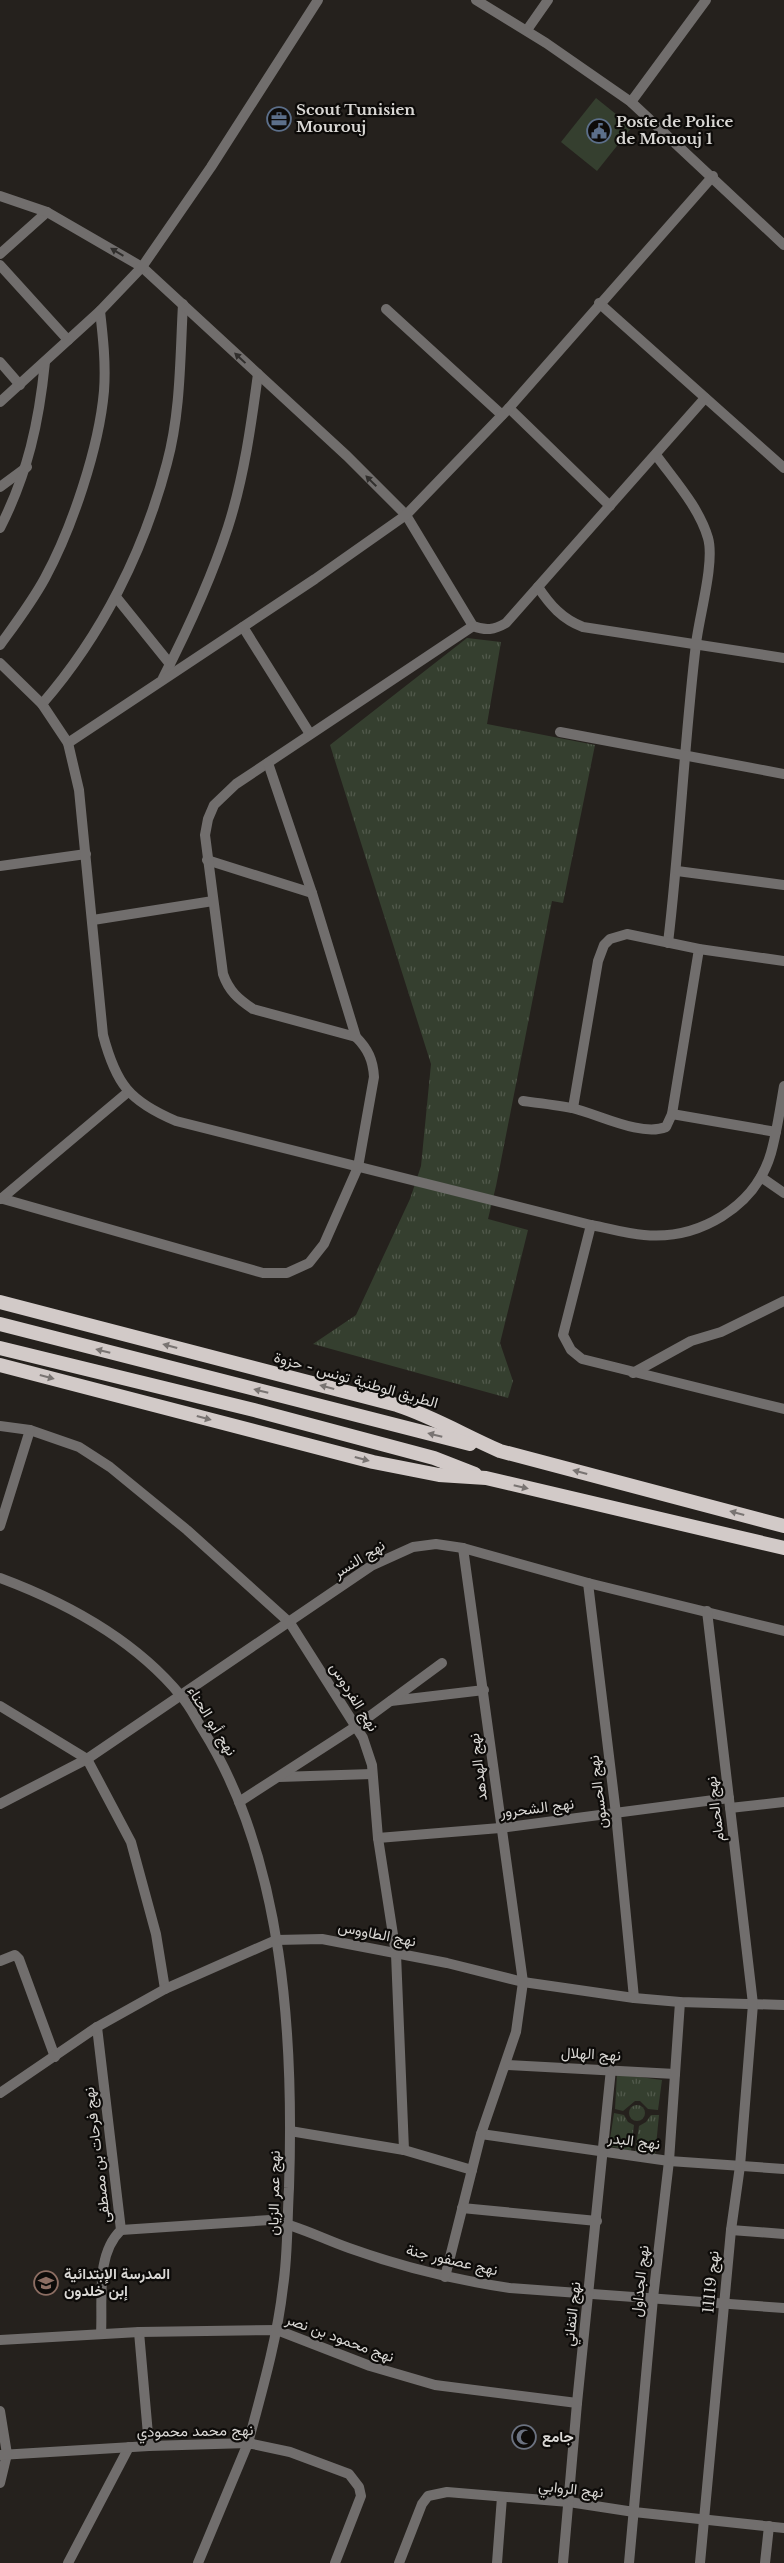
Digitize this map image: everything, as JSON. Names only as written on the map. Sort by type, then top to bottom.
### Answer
[{"type":"highway","name":"الطريق الوطنية تونس - حزوة","points":[[0,1302],[397,1405],[439,1420],[468,1437],[500,1451],[784,1526]]},
{"type":"highway","points":[[0,1324],[500,1451]]},
{"type":"highway","points":[[0,1348],[254,1410],[434,1458],[486,1478],[784,1548]]},
{"type":"highway","points":[[0,1365],[373,1462],[439,1475],[486,1478]]},
{"type":"street","points":[[0,402],[100,311],[142,267],[211,167],[318,0]]},
{"type":"street","points":[[476,0],[526,30],[631,102],[713,176],[784,245]]},
{"type":"street","points":[[526,30],[548,0]]},
{"type":"street","points":[[631,102],[706,0]]},
{"type":"street","points":[[68,743],[163,678],[243,627],[406,515],[505,411],[713,176]]},
{"type":"street","points":[[0,196],[47,212],[142,267],[183,304],[347,456],[406,515],[473,626],[489,630],[506,623],[706,398]]},
{"type":"street","points":[[0,254],[47,212]]},
{"type":"street","points":[[0,265],[68,340]]},
{"type":"street","points":[[599,303],[784,468]]},
{"type":"street","points":[[42,704],[69,673],[116,597],[144,538],[168,462],[178,392],[183,304]]},
{"type":"street","points":[[386,310],[505,411],[610,506]]},
{"type":"street","points":[[0,645],[45,578],[64,536],[96,440],[104,391],[104,352],[100,311]]},
{"type":"street","points":[[0,362],[20,385]]},
{"type":"street","points":[[0,528],[27,467],[40,410],[45,362]]},
{"type":"street","points":[[163,678],[212,572],[228,526],[249,438],[258,374]]},
{"type":"street","points":[[656,455],[690,501],[709,540],[709,560],[696,643],[685,755],[677,871],[668,943]]},
{"type":"street","points":[[0,487],[27,467]]},
{"type":"street","points":[[538,587],[559,614],[571,623],[583,627],[784,658]]},
{"type":"street","points":[[116,597],[170,664]]},
{"type":"street","points":[[356,1037],[253,1009],[238,1000],[228,988],[223,974],[207,860],[205,835],[208,818],[214,805],[236,784],[473,626]]},
{"type":"street","points":[[243,627],[310,734]]},
{"type":"street","points":[[0,663],[42,704],[68,743],[79,790],[103,1035],[116,1072],[128,1092],[144,1106],[176,1121],[592,1225],[643,1236],[671,1236],[710,1224],[729,1212],[750,1192],[761,1177],[770,1155],[784,1086]]},
{"type":"street","points":[[560,732],[784,774]]},
{"type":"street","points":[[1,1199],[263,1273],[287,1273],[309,1263],[324,1244],[358,1167],[374,1077],[373,1066],[366,1047],[356,1037],[312,893],[268,763]]},
{"type":"street","points":[[0,866],[86,854]]},
{"type":"street","points":[[207,860],[312,893]]},
{"type":"street","points":[[677,871],[784,885]]},
{"type":"street","points":[[93,920],[213,901]]},
{"type":"street","points":[[573,1108],[598,961],[604,946],[610,939],[627,934],[699,949],[784,961]]},
{"type":"street","points":[[523,1101],[573,1108],[652,1130],[666,1127],[672,1114],[699,949]]},
{"type":"street","points":[[1,1199],[128,1092]]},
{"type":"street","points":[[672,1114],[776,1132]]},
{"type":"street","points":[[761,1177],[784,1192]]},
{"type":"street","points":[[592,1225],[563,1335],[571,1350],[582,1359],[784,1409]]},
{"type":"street","points":[[633,1373],[691,1341],[744,1322],[784,1301]]},
{"type":"street","name":"نهج الفردوس","points":[[0,1426],[30,1430],[79,1446],[110,1467],[187,1530],[290,1624],[368,1749],[378,1838],[396,1954],[404,2150]]},
{"type":"street","points":[[0,1526],[30,1430]]},
{"type":"street","name":"نهج النسر","points":[[0,1804],[87,1759],[290,1624],[371,1566],[393,1554],[413,1547],[436,1544],[463,1548],[588,1583],[784,1631]]},
{"type":"street","name":"نهج الهدهد","points":[[445,2277],[481,2134],[506,2065],[521,2011],[523,1982],[500,1828],[484,1690],[463,1548]]},
{"type":"street","name":"نهج أبو الحناء","points":[[0,1578],[37,1592],[87,1618],[143,1658],[182,1697],[219,1756],[239,1802],[267,1886],[276,1940]]},
{"type":"street","name":"نهج الحسون","points":[[588,1583],[616,1814],[634,1998]]},
{"type":"street","name":"نهج الحمام","points":[[707,1611],[753,2004]]},
{"type":"street","points":[[239,1802],[355,1727],[442,1663]]},
{"type":"street","points":[[388,1701],[484,1690]]},
{"type":"street","points":[[0,1706],[87,1759],[131,1842],[156,1934],[165,1989]]},
{"type":"street","points":[[277,1777],[372,1774]]},
{"type":"street","name":"نهج الشحرور","points":[[378,1838],[500,1828],[730,1803],[784,1802]]},
{"type":"street","name":"نهج الطاووس","points":[[0,2094],[97,2027],[165,1989],[276,1940],[322,1939],[447,1962],[523,1982],[634,1998],[680,2002],[784,2004]]},
{"type":"street","name":"نهج عمر الزيان","points":[[198,2563],[248,2442],[277,2330],[287,2250],[290,2131],[287,2042],[276,1940]]},
{"type":"street","points":[[0,1961],[15,1955],[19,1959],[55,2057]]},
{"type":"street","name":"نهج الجداول","points":[[629,2563],[653,2298],[669,2161],[680,2002]]},
{"type":"street","name":"نهج 11119","points":[[700,2563],[731,2230],[740,2166],[753,2004]]},
{"type":"street","name":"نهج فرحات بن مصطفى","points":[[97,2027],[121,2230],[112,2239],[104,2262],[101,2334]]},
{"type":"street","name":"نهج الهلال","points":[[506,2065],[611,2069],[675,2074]]},
{"type":"street","name":"نهج التفاني","points":[[563,2563],[577,2403],[590,2293],[611,2069]]},
{"type":"street","points":[[290,2131],[404,2150],[472,2170]]},
{"type":"street","name":"نهج البدر","points":[[481,2134],[669,2161],[784,2169]]},
{"type":"street","points":[[462,2208],[597,2221]]},
{"type":"street","name":"نهج عصفور جنة","points":[[121,2230],[254,2219],[287,2223],[351,2249],[445,2277],[510,2288],[784,2308]]},
{"type":"street","points":[[731,2230],[784,2234]]},
{"type":"street","name":"نهج محمود بن نصر","points":[[0,2340],[139,2332],[277,2330],[370,2366],[435,2385],[577,2403]]},
{"type":"street","points":[[139,2332],[149,2446]]},
{"type":"street","points":[[0,2411],[4,2454],[0,2483]]},
{"type":"street","name":"نهج محمد محمودي","points":[[4,2454],[248,2442],[290,2452],[349,2474],[355,2480],[360,2496],[334,2563]]},
{"type":"street","points":[[68,2563],[130,2447]]},
{"type":"street","name":"نهج الروابي","points":[[399,2563],[422,2504],[428,2496],[447,2492],[568,2502],[634,2512],[784,2528]]},
{"type":"street","points":[[497,2563],[502,2497]]},
{"type":"street","points":[[765,2563],[769,2526]]},
{"type":"green space","name":"Poste de Police de Mououj 1","points":[[596,98],[632,127],[597,171],[561,142]]},
{"type":"green space","points":[[467,638],[501,642],[487,724],[595,745],[563,903],[552,901],[488,1219],[528,1230],[500,1343],[513,1381],[508,1398],[313,1344],[356,1315],[410,1199],[421,1166],[431,1064],[330,745]]},
{"type":"green space","points":[[617,2074],[662,2080],[658,2110],[648,2109],[640,2101],[635,2101],[623,2111],[615,2109]]},
{"type":"green space","points":[[634,2105],[640,2105],[645,2110],[643,2119],[634,2121],[629,2116],[629,2110]]},
{"type":"green space","points":[[614,2113],[624,2115],[628,2122],[634,2125],[631,2151],[609,2146]]},
{"type":"green space","points":[[651,2115],[659,2115],[655,2156],[635,2152],[639,2126],[646,2122]]},
{"type":"place","name":"Scout Tunisien Mourouj","points":[[279,119]]},
{"type":"place","name":"Poste de Police de Mououj 1","points":[[599,131]]},
{"type":"place","name":"المدرسة الإبتدائية إبن خلدون","points":[[46,2283]]},
{"type":"place","name":"جامع","points":[[524,2437]]}]
